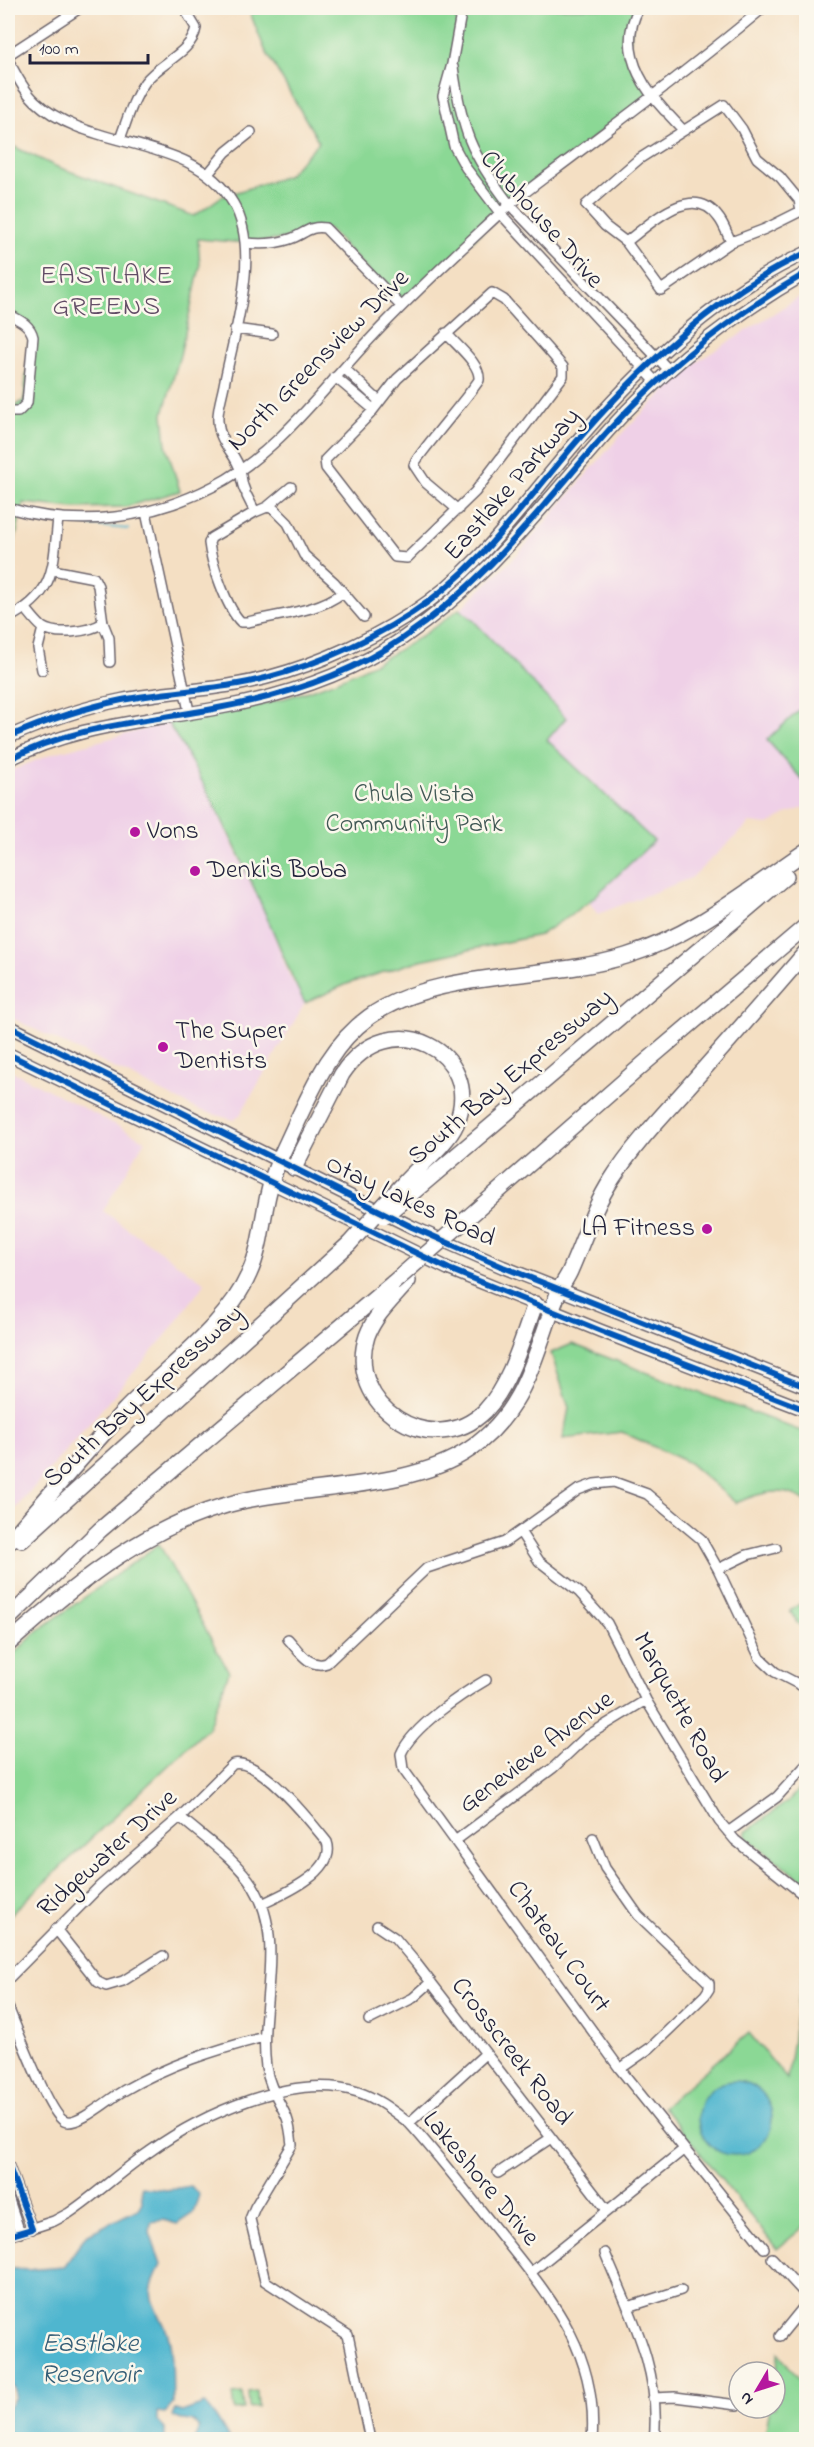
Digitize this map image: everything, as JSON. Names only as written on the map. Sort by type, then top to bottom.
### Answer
[{"type":"highway","points":[[8,1543],[124,1411],[231,1304],[243,1287],[256,1257],[271,1182],[279,1161],[328,1060],[352,1032],[379,1011],[410,996],[433,989],[591,965],[641,951],[704,922],[807,851]]},
{"type":"highway","name":"South Bay Expressway","points":[[8,1553],[350,1244],[408,1188],[807,858]]},
{"type":"highway","points":[[8,1619],[107,1524],[400,1282],[466,1220],[647,1061],[807,926]]},
{"type":"highway","points":[[8,1644],[50,1606],[109,1562],[178,1522],[248,1500],[411,1474],[461,1455],[491,1432],[519,1397],[560,1289],[570,1273],[593,1213],[620,1167],[807,952]]},
{"type":"highway","points":[[294,1168],[342,1074],[352,1060],[367,1047],[380,1041],[409,1038],[430,1046],[447,1060],[458,1080],[461,1102],[452,1131],[408,1188]]},
{"type":"highway","points":[[400,1282],[370,1329],[364,1351],[364,1366],[370,1389],[383,1408],[401,1423],[423,1430],[446,1430],[460,1426],[485,1410],[498,1393],[520,1350],[536,1304]]},
{"type":"main road","name":"Eastlake Parkway","points":[[8,738],[36,724],[123,700],[238,684],[282,673],[375,634],[412,613],[449,586],[492,546],[604,410],[657,357],[704,318],[753,284],[807,252]]},
{"type":"main road","name":"Eastlake Parkway","points":[[8,760],[57,740],[109,725],[189,711],[216,709],[268,697],[345,672],[401,639],[459,597],[517,538],[611,428],[691,350],[750,306],[807,273]]},
{"type":"main road","points":[[459,597],[459,590],[474,573],[474,564]]},
{"type":"main road","name":"Otay Lakes Road","points":[[8,1026],[412,1227],[560,1289],[807,1387]]},
{"type":"main road","name":"Otay Lakes Road","points":[[8,1054],[449,1269],[807,1410]]},
{"type":"street","points":[[80,8],[8,57],[29,94],[46,110],[75,126],[186,162],[208,174],[235,206],[248,243],[247,261],[217,419],[226,447],[240,470],[239,481],[255,512]]},
{"type":"street","points":[[120,139],[144,84],[154,72],[191,42],[195,35],[196,28],[184,8]]},
{"type":"street","name":"Clubhouse Drive","points":[[462,8],[452,64],[443,96],[454,146],[466,168],[500,213],[657,382]]},
{"type":"street","points":[[639,8],[632,25],[631,52],[639,78],[652,97],[683,130]]},
{"type":"street","name":"North Greensview Drive","points":[[8,508],[58,518],[117,518],[175,504],[240,470],[277,440],[401,306],[500,213],[652,97],[763,8]]},
{"type":"street","name":"Clubhouse Drive","points":[[452,64],[463,124],[472,150],[510,206],[669,370]]},
{"type":"street","points":[[724,105],[742,129],[757,158],[780,177],[799,200],[801,211],[765,230],[731,242],[661,290],[626,242],[605,226],[586,205],[639,159],[683,130],[724,105]]},
{"type":"street","points":[[208,174],[226,152],[251,132]]},
{"type":"street","points":[[626,242],[674,207],[696,203],[709,208],[718,217],[731,242]]},
{"type":"street","points":[[248,243],[268,245],[293,238],[313,227],[325,228],[401,306]]},
{"type":"street","points":[[492,293],[504,300],[552,354],[563,368],[563,376],[476,492],[407,558],[401,558],[395,556],[326,468],[325,459],[372,410],[397,379],[446,333],[492,293]]},
{"type":"street","points":[[8,314],[31,329],[33,337],[27,403],[18,412],[8,412]]},
{"type":"street","points":[[234,329],[272,334]]},
{"type":"street","points":[[446,333],[476,366],[480,374],[479,380],[427,448],[415,459],[414,465],[426,483],[458,510]]},
{"type":"street","points":[[344,368],[379,401]]},
{"type":"street","points":[[336,377],[372,410]]},
{"type":"street","points":[[291,487],[267,507],[212,538],[209,543],[217,574],[237,618],[249,622],[316,607],[331,602],[342,593]]},
{"type":"street","points":[[267,507],[274,509],[288,523],[304,555],[364,617]]},
{"type":"street","points":[[146,512],[189,711]]},
{"type":"street","points":[[8,618],[26,609],[44,591],[53,570],[58,518]]},
{"type":"street","points":[[53,570],[94,578],[100,597],[103,623],[109,638],[110,662]]},
{"type":"street","points":[[26,609],[44,628],[59,631],[95,628],[103,623]]},
{"type":"street","points":[[42,670],[38,648],[44,628]]},
{"type":"street","points":[[288,1639],[308,1661],[316,1665],[327,1663],[421,1572],[436,1564],[505,1542],[521,1533],[578,1490],[594,1484],[619,1483],[647,1494],[694,1532],[708,1548],[760,1658],[775,1672],[807,1688]]},
{"type":"street","name":"Marquette Road","points":[[521,1533],[539,1561],[579,1592],[602,1615],[613,1632],[646,1700],[718,1821],[728,1832],[807,1897]]},
{"type":"street","points":[[718,1569],[747,1555],[776,1548]]},
{"type":"street","name":"Chateau Court","points":[[486,1680],[442,1709],[401,1754],[403,1769],[620,2069],[764,2248]]},
{"type":"street","name":"Genevieve Avenue","points":[[454,1841],[553,1768],[587,1736],[646,1700]]},
{"type":"street","name":"Ridgewater Drive","points":[[8,1979],[100,1886],[180,1817],[233,1764],[238,1763],[253,1767],[298,1807],[327,1842],[329,1849],[324,1865],[289,1891],[262,1904]]},
{"type":"street","points":[[728,1832],[777,1797],[807,1765]]},
{"type":"street","points":[[180,1817],[238,1867],[253,1886],[262,1904],[271,1948],[264,2037],[266,2067],[272,2092],[287,2120],[292,2145],[250,2219],[265,2281],[348,2335],[370,2439]]},
{"type":"street","points":[[593,1839],[605,1868],[638,1915],[709,1983],[709,1989],[705,1995],[650,2048],[620,2069]]},
{"type":"street","name":"Crosscreek Road","points":[[376,1926],[395,1938],[431,1982],[607,2210]]},
{"type":"street","points":[[56,1929],[98,1982],[106,1986],[123,1981],[163,1956]]},
{"type":"street","points":[[369,2020],[413,1998],[431,1982]]},
{"type":"street","points":[[8,2007],[51,2104],[56,2113],[68,2123],[75,2123],[110,2098],[176,2063],[264,2037]]},
{"type":"street","points":[[409,2123],[485,2054]]},
{"type":"street","name":"Lakeshore Drive","points":[[8,2236],[32,2229],[76,2208],[167,2140],[200,2122],[272,2092],[300,2086],[357,2092],[387,2107],[409,2123],[559,2311],[579,2349],[590,2391],[592,2439]]},
{"type":"street","points":[[498,2173],[551,2138]]},
{"type":"street","points":[[530,2273],[683,2150]]},
{"type":"street","points":[[8,2164],[32,2229]]},
{"type":"street","points":[[8,2197],[20,2233]]},
{"type":"street","points":[[605,2253],[647,2353],[656,2421],[654,2439]]},
{"type":"street","points":[[772,2258],[807,2295]]},
{"type":"street","points":[[628,2307],[681,2290]]},
{"type":"street","points":[[780,2336],[807,2304]]},
{"type":"street","points":[[653,2398],[675,2397],[727,2404]]},
{"type":"shaded area","points":[[806,293],[806,807],[786,814],[768,825],[750,823],[691,878],[598,914],[589,902],[653,841],[547,740],[566,718],[460,609],[517,555],[625,430],[692,365]]},
{"type":"shaded area","points":[[168,723],[196,767],[268,920],[289,975],[305,1003],[240,1115],[234,1120],[199,1110],[8,1016],[8,772],[54,753]]},
{"type":"shaded area","points":[[8,1069],[145,1140],[103,1211],[205,1283],[167,1334],[8,1517]]},
{"type":"green space","points":[[248,8],[635,8],[629,49],[653,91],[525,191],[402,307],[328,228],[276,240],[247,243],[198,239],[200,267],[180,355],[163,414],[166,445],[180,491],[125,507],[74,508],[23,503],[12,555],[8,560],[8,409],[24,400],[30,334],[8,312],[8,144],[55,166],[194,216],[221,197],[287,176],[319,142],[265,50]]},
{"type":"green space","name":"Chula Vista Community Park","points":[[459,609],[473,620],[566,718],[547,740],[654,841],[589,902],[540,935],[421,960],[347,984],[305,1003],[222,819],[168,723],[249,708],[322,686],[391,655]]},
{"type":"green space","points":[[806,704],[806,784],[767,740]]},
{"type":"green space","points":[[572,1344],[806,1433],[806,1501],[789,1493],[771,1492],[736,1503],[689,1463],[622,1432],[563,1439],[569,1408],[551,1353]]},
{"type":"green space","points":[[159,1544],[229,1672],[208,1728],[8,1917],[8,1659],[39,1630]]},
{"type":"green space","points":[[806,1599],[806,1629],[797,1623],[790,1611]]},
{"type":"green space","points":[[806,1782],[806,1883],[746,1837],[746,1832],[788,1801]]},
{"type":"green space","points":[[806,1951],[806,2225],[777,2249],[663,2107],[749,2033],[787,2079]]},
{"type":"green space","points":[[787,2364],[806,2387],[806,2439],[764,2439],[768,2420],[787,2420]]},
{"type":"green space","points":[[257,2391],[258,2407],[249,2408],[248,2392]]},
{"type":"green space","points":[[242,2393],[244,2409],[235,2410],[233,2394]]},
{"type":"water","points":[[728,2081],[742,2081],[756,2087],[766,2097],[772,2111],[772,2125],[766,2139],[756,2149],[742,2155],[728,2155],[714,2149],[704,2139],[698,2125],[698,2111],[704,2097],[714,2087]]},
{"type":"water","name":"Eastlake Reservoir","points":[[191,2186],[199,2195],[193,2213],[177,2224],[163,2220],[151,2222],[150,2233],[161,2265],[155,2278],[151,2297],[165,2327],[171,2347],[173,2404],[165,2413],[157,2412],[157,2421],[165,2429],[165,2439],[8,2439],[8,2409],[15,2397],[15,2389],[8,2381],[8,2268],[27,2270],[64,2267],[86,2235],[138,2209],[142,2202],[141,2187],[166,2190]]},
{"type":"water","points":[[204,2404],[214,2414],[229,2439],[194,2439],[199,2428],[197,2424],[172,2416],[175,2410],[182,2412]]},
{"type":"waterway","points":[[8,515],[55,522]]},
{"type":"waterway","points":[[61,522],[128,529]]},
{"type":"cycle path","points":[[8,737],[64,715],[107,703],[238,684],[283,673],[350,647],[412,613],[454,581],[490,545],[583,434],[640,373],[703,318],[736,293],[770,271],[806,253]]},
{"type":"cycle path","points":[[8,760],[33,748],[84,732],[243,703],[291,691],[337,674],[382,651],[403,638],[462,592],[513,540],[610,429],[654,384],[727,324],[806,273]]},
{"type":"cycle path","points":[[8,1026],[412,1227],[503,1267],[806,1387]]},
{"type":"cycle path","points":[[8,1054],[449,1269],[601,1331],[806,1410]]},
{"type":"cycle path","points":[[8,2164],[32,2229],[8,2236]]},
{"type":"place","name":"Vons","points":[[135,832]]},
{"type":"place","name":"Denki's Boba","points":[[195,871]]},
{"type":"place","name":"The Super Dentists","points":[[163,1047]]},
{"type":"place","name":"LA Fitness","points":[[707,1229]]},
{"type":"district","name":"EASTLAKE GREENS","points":[[107,292]]}]
